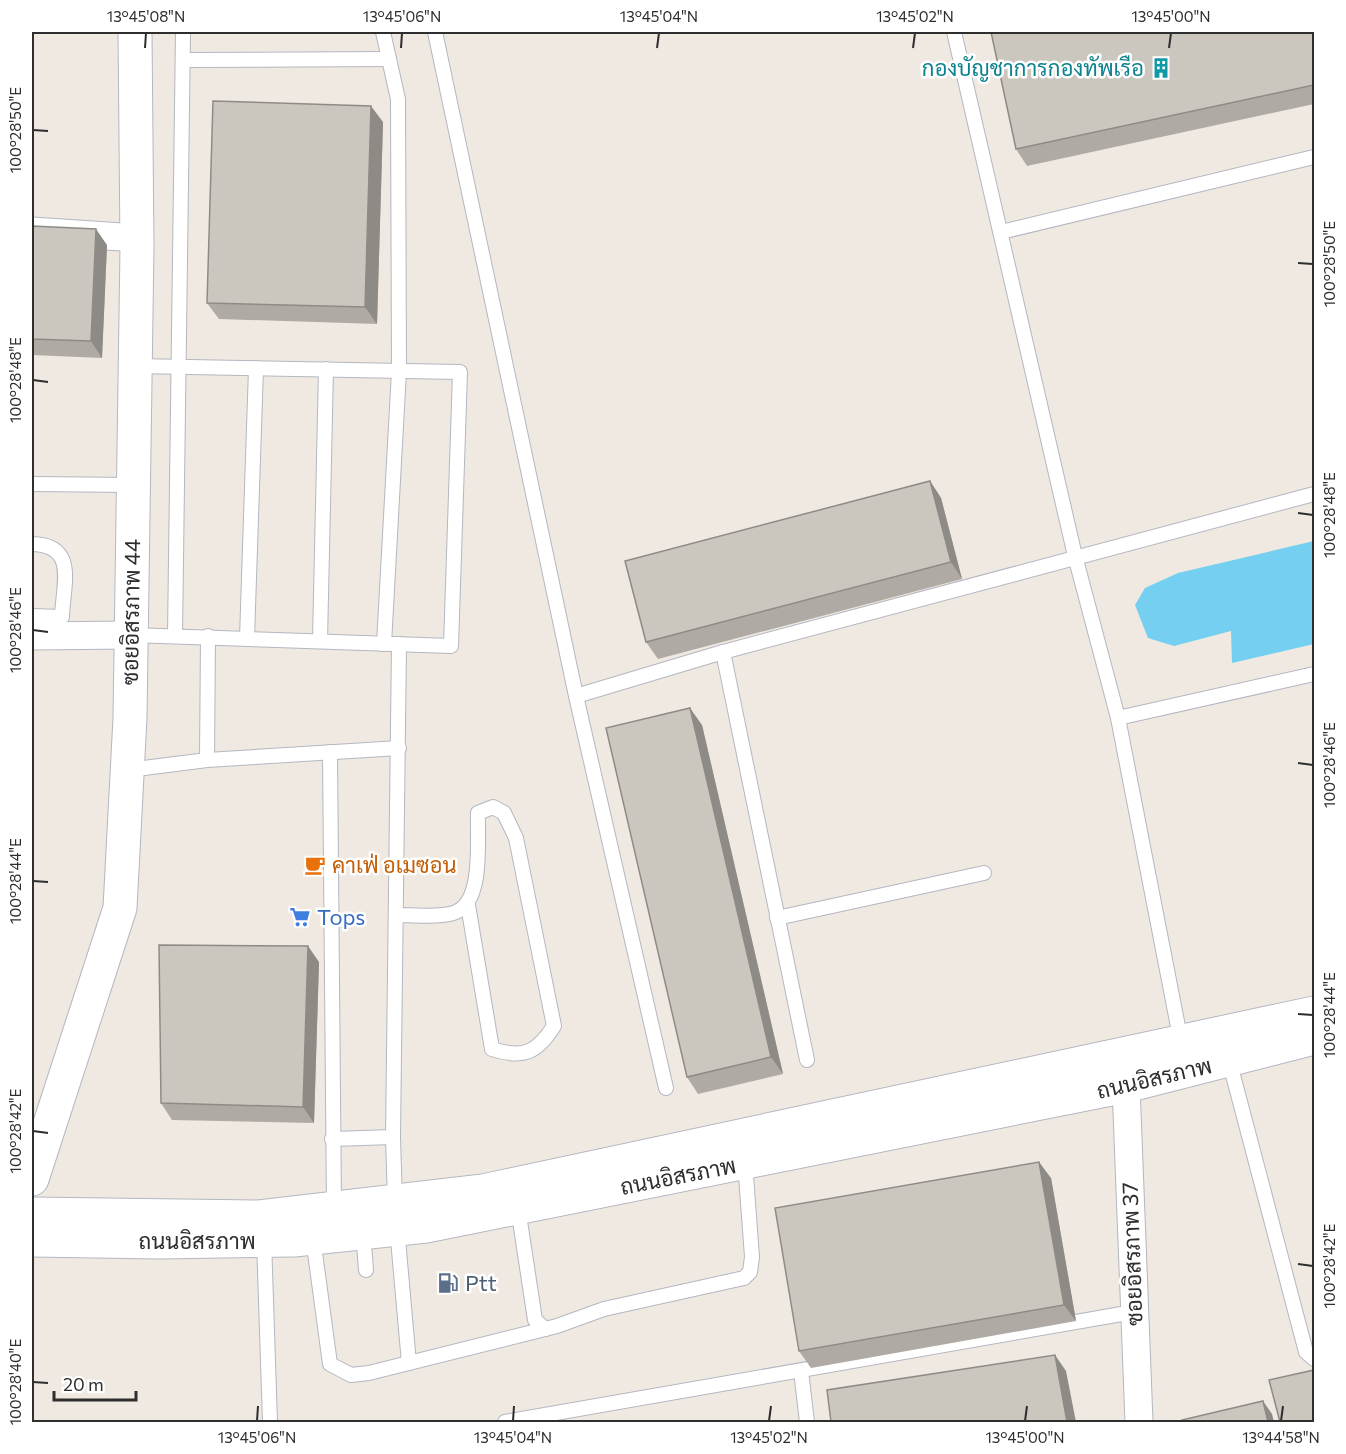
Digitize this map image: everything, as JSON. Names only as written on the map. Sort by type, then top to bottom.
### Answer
[{"type":"main road","name":"ซอยอิสรภาพ 44","points":[[32,1179],[120,908],[128,771],[134,485],[137,238],[135,32]]},
{"type":"main road","points":[[396,1215],[483,1191],[1185,1056],[1314,1013]]},
{"type":"main road","name":"ถนนอิสรภาพ","points":[[32,1240],[264,1240],[396,1215],[518,1208],[1126,1086],[1185,1056],[1229,1060],[1314,1038]]},
{"type":"main road","points":[[32,1214],[259,1216],[337,1228]]},
{"type":"street","points":[[32,231],[137,238]]},
{"type":"street","points":[[32,636],[131,635]]},
{"type":"street","name":"ซอยอิสรภาพ 37","points":[[1126,1086],[1139,1422]]},
{"type":"lane","points":[[175,635],[183,32]]},
{"type":"lane","points":[[383,32],[398,99],[399,371],[384,644]]},
{"type":"lane","points":[[435,32],[576,696],[666,1088]]},
{"type":"lane","points":[[954,32],[1075,556],[1118,718],[1185,1056]]},
{"type":"lane","points":[[183,60],[389,59]]},
{"type":"lane","points":[[1001,232],[1314,157]]},
{"type":"lane","points":[[131,635],[451,646],[460,372],[135,366]]},
{"type":"lane","points":[[247,638],[256,368]]},
{"type":"lane","points":[[320,641],[326,369]]},
{"type":"lane","points":[[32,484],[134,485]]},
{"type":"lane","points":[[576,696],[723,652],[1075,556],[1314,494]]},
{"type":"lane","points":[[32,544],[47,545],[63,557],[66,570],[62,617],[32,616]]},
{"type":"lane","points":[[207,760],[208,636]]},
{"type":"lane","points":[[399,644],[393,1137],[396,1215],[409,1363]]},
{"type":"lane","points":[[723,652],[807,1060]]},
{"type":"lane","points":[[1118,718],[1314,674]]},
{"type":"lane","points":[[128,771],[207,760],[399,748]]},
{"type":"lane","points":[[330,752],[332,1139],[337,1228],[330,1364],[351,1375],[409,1363],[545,1329],[604,1309],[744,1278],[750,1272],[752,1257],[745,1162]]},
{"type":"lane","points":[[396,915],[455,913],[468,905],[477,880],[478,813],[493,807],[504,813],[516,838],[554,1026],[542,1044],[525,1053],[508,1054],[492,1049],[468,905]]},
{"type":"lane","points":[[777,918],[984,873]]},
{"type":"lane","points":[[1229,1060],[1306,1352],[1314,1359]]},
{"type":"lane","points":[[332,1139],[393,1137]]},
{"type":"lane","points":[[518,1208],[535,1320],[545,1329]]},
{"type":"lane","points":[[337,1228],[366,1270]]},
{"type":"lane","points":[[264,1240],[270,1422]]},
{"type":"lane","points":[[506,1422],[1133,1312]]},
{"type":"lane","points":[[801,1371],[807,1422]]},
{"type":"water","points":[[1314,541],[1314,644],[1232,663],[1231,631],[1174,646],[1148,638],[1135,605],[1145,588],[1178,573]]},
{"type":"building","name":"กองบัญชาการกองทัพเรือ","points":[[991,32],[1314,32],[1314,85],[1016,149]]},
{"type":"building","points":[[213,101],[371,106],[365,307],[207,303]]},
{"type":"building","points":[[32,226],[96,229],[91,341],[32,339]]},
{"type":"building","points":[[930,481],[951,562],[646,642],[625,561]]},
{"type":"building","points":[[690,708],[771,1057],[687,1077],[606,728]]},
{"type":"building","points":[[159,945],[308,946],[303,1107],[161,1103]]},
{"type":"building","points":[[1039,1162],[1064,1305],[799,1351],[775,1208]]},
{"type":"building","points":[[1055,1355],[1067,1422],[831,1422],[827,1390]]},
{"type":"building","points":[[1314,1370],[1314,1422],[1280,1422],[1269,1380]]},
{"type":"building","points":[[1263,1401],[1268,1422],[1183,1422],[1182,1420]]},
{"type":"place","name":"กองบัญชาการกองทัพเรือ","points":[[1161,68]]},
{"type":"place","name":"คาเฟ่ อเมซอน","points":[[315,865]]},
{"type":"place","name":"Tops","points":[[300,917]]},
{"type":"place","name":"Ptt","points":[[448,1283]]}]
